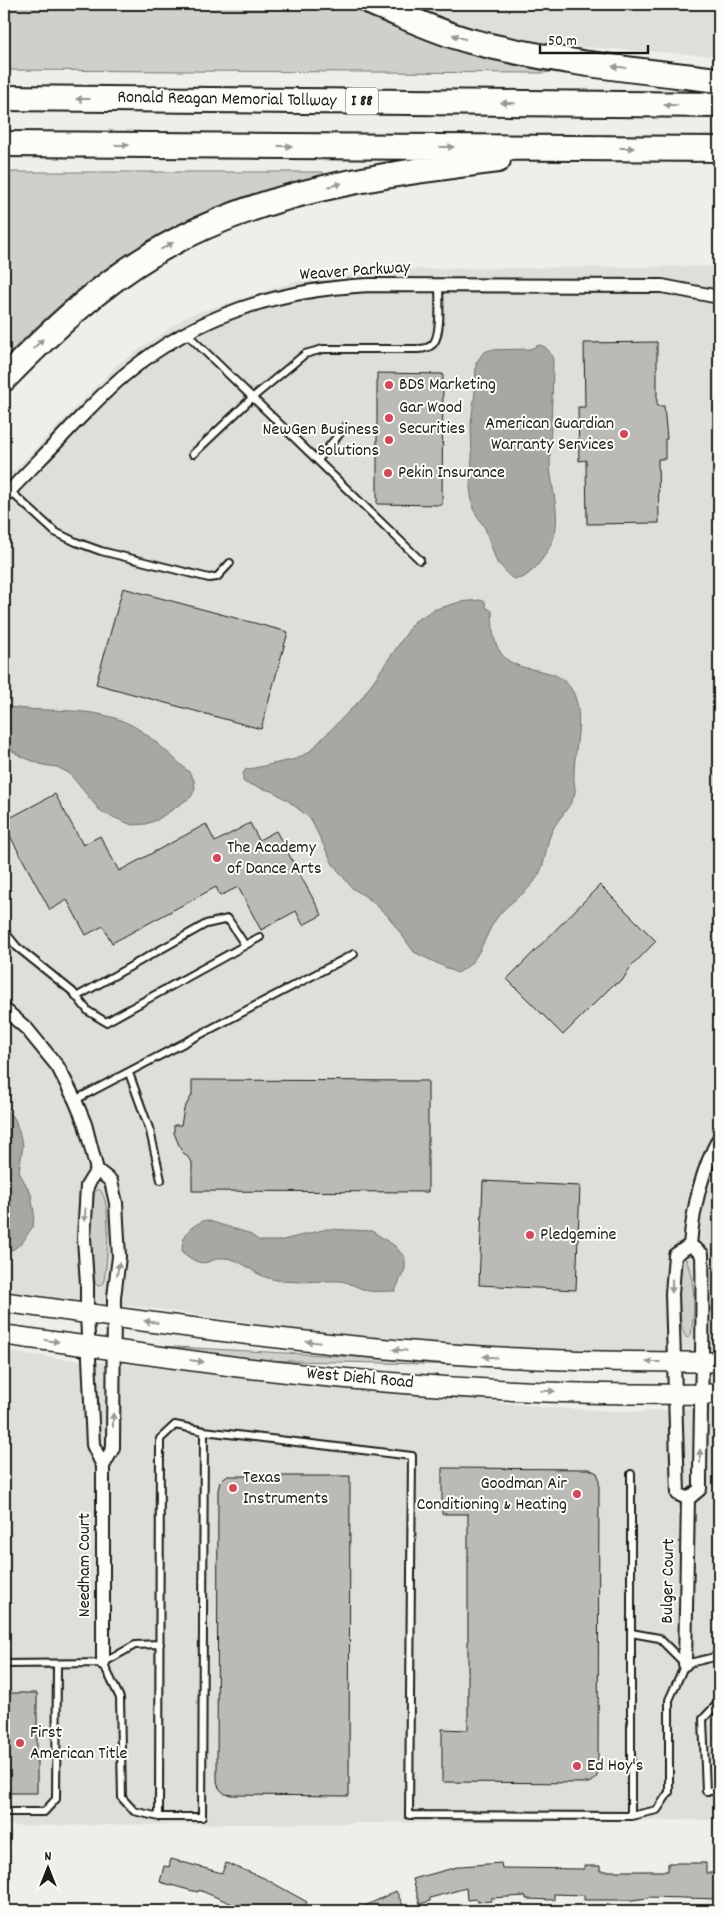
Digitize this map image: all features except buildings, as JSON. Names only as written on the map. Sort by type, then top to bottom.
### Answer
[{"type":"highway","points":[[374,4],[428,27],[470,41],[538,55],[719,80]]},
{"type":"highway","name":"Ronald Reagan Memorial Tollway","points":[[4,98],[719,105]]},
{"type":"highway","points":[[4,144],[719,149]]},
{"type":"highway","points":[[4,379],[76,309],[117,278],[188,234],[234,214],[297,194],[349,182],[436,168],[596,148]]},
{"type":"street","name":"Weaver Parkway","points":[[7,494],[107,390],[150,356],[186,333],[242,308],[299,292],[329,287],[369,285],[662,286],[719,297]]},
{"type":"street","points":[[4,1009],[27,1029],[52,1060],[76,1100],[85,1124],[97,1170],[111,1181],[116,1203],[119,1257],[113,1317]]},
{"type":"street","points":[[690,1245],[692,1221],[701,1184],[719,1138]]},
{"type":"street","points":[[86,1314],[87,1284],[84,1238],[87,1186],[97,1170]]},
{"type":"street","points":[[688,1499],[700,1489],[710,1394],[710,1362],[704,1324],[702,1254],[690,1245]]},
{"type":"street","points":[[675,1362],[672,1273],[675,1255],[690,1245]]},
{"type":"street","name":"West Diehl Road","points":[[4,1302],[251,1336],[430,1352],[519,1358],[710,1362]]},
{"type":"street","name":"Needham Court","points":[[86,1314],[93,1445],[103,1466],[103,1663]]},
{"type":"street","name":"Needham Court","points":[[103,1466],[113,1448],[113,1317]]},
{"type":"street","name":"West Diehl Road","points":[[4,1335],[247,1368],[382,1382],[544,1391],[676,1395],[710,1394]]},
{"type":"street","name":"Bulger Court","points":[[675,1362],[678,1494],[688,1499],[685,1664]]},
{"type":"lane","points":[[193,454],[252,398],[305,354],[312,351],[426,348],[434,343],[438,332],[439,285]]},
{"type":"lane","points":[[186,333],[420,560]]},
{"type":"lane","points":[[318,460],[345,427]]},
{"type":"lane","points":[[7,494],[55,532],[101,551],[209,578],[217,577],[230,563]]},
{"type":"lane","points":[[76,997],[206,924],[228,919],[246,945]]},
{"type":"lane","points":[[4,932],[17,948],[73,992],[88,1012],[106,1022],[260,937]]},
{"type":"lane","points":[[76,1100],[129,1074],[354,954]]},
{"type":"lane","points":[[129,1074],[150,1132],[161,1180]]},
{"type":"lane","points":[[159,1817],[160,1439],[176,1424],[204,1431],[412,1456],[409,1815],[631,1816],[657,1810],[669,1792],[669,1700],[685,1664]]},
{"type":"lane","points":[[103,1663],[120,1698],[122,1798],[134,1811],[159,1817],[202,1817],[204,1431]]},
{"type":"lane","points":[[631,1474],[631,1816]]},
{"type":"lane","points":[[631,1633],[659,1638],[685,1664]]},
{"type":"lane","points":[[4,1664],[103,1663],[135,1646],[160,1644]]},
{"type":"lane","points":[[685,1664],[719,1656]]},
{"type":"lane","points":[[4,1812],[44,1812],[56,1799],[56,1664]]},
{"type":"lane","points":[[719,1702],[703,1719],[706,1791],[719,1791]]},
{"type":"shaded area","points":[[4,4],[342,4],[397,28],[446,44],[556,71],[543,73],[4,70]]},
{"type":"shaded area","points":[[406,4],[719,4],[719,56],[552,45],[501,35],[436,16]]},
{"type":"shaded area","points":[[4,172],[323,172],[325,177],[262,192],[200,215],[170,229],[114,263],[77,291],[4,358]]},
{"type":"shaded area","points":[[719,266],[719,1348],[635,1354],[515,1350],[361,1339],[166,1310],[4,1294],[4,481],[117,365],[187,316],[293,282],[403,269]]},
{"type":"shaded area","points":[[539,345],[548,350],[553,360],[550,464],[556,508],[556,525],[553,539],[541,561],[529,573],[517,579],[508,575],[497,563],[485,528],[473,509],[470,487],[472,458],[471,422],[476,363],[483,353],[489,350],[530,349]]},
{"type":"shaded area","points":[[480,600],[485,602],[486,607],[492,611],[494,638],[501,654],[510,662],[555,675],[565,681],[573,692],[579,722],[574,765],[575,793],[570,805],[552,830],[543,866],[538,876],[529,888],[501,913],[476,957],[465,969],[457,973],[414,952],[388,916],[368,898],[352,888],[333,864],[310,818],[274,792],[245,783],[243,781],[243,774],[245,770],[296,759],[309,752],[361,699],[415,621],[433,610],[460,602]]},
{"type":"shaded area","points":[[4,706],[96,713],[125,722],[142,731],[189,772],[194,780],[195,789],[191,797],[157,820],[146,824],[132,825],[101,812],[69,773],[57,767],[43,765],[20,756],[4,745]]},
{"type":"shaded area","points":[[4,1108],[15,1119],[23,1145],[19,1172],[31,1194],[34,1213],[33,1226],[22,1243],[12,1250],[4,1251]]},
{"type":"shaded area","points":[[99,1189],[106,1206],[108,1232],[104,1280],[102,1285],[98,1286],[95,1283],[92,1227],[94,1192]]},
{"type":"shaded area","points":[[206,1220],[248,1233],[260,1241],[279,1241],[327,1229],[372,1231],[395,1246],[405,1258],[405,1269],[395,1291],[369,1291],[340,1281],[295,1282],[268,1278],[231,1259],[223,1258],[204,1263],[198,1262],[182,1252],[183,1240],[191,1228]]},
{"type":"shaded area","points":[[683,1258],[686,1259],[692,1278],[694,1297],[691,1335],[687,1338],[681,1324],[680,1314],[680,1280]]},
{"type":"shaded area","points":[[158,1346],[467,1363],[467,1365],[249,1360],[158,1348]]},
{"type":"shaded area","points":[[4,1351],[56,1358],[393,1390],[549,1408],[640,1412],[719,1405],[719,1820],[4,1826]]},
{"type":"place","name":"BDS Marketing","points":[[389,385]]},
{"type":"place","name":"Gar Wood Securities","points":[[389,418]]},
{"type":"place","name":"American Guardian Warranty Services","points":[[624,434]]},
{"type":"place","name":"NewGen Business Solutions","points":[[389,440]]},
{"type":"place","name":"Pekin Insurance","points":[[388,473]]},
{"type":"place","name":"The Academy of Dance Arts","points":[[217,858]]},
{"type":"place","name":"Pledgemine","points":[[530,1235]]},
{"type":"place","name":"Texas Instruments","points":[[233,1488]]},
{"type":"place","name":"Goodman Air Conditioning & Heating","points":[[577,1494]]},
{"type":"place","name":"First American Title","points":[[20,1743]]},
{"type":"place","name":"Ed Hoy's","points":[[577,1766]]}]
